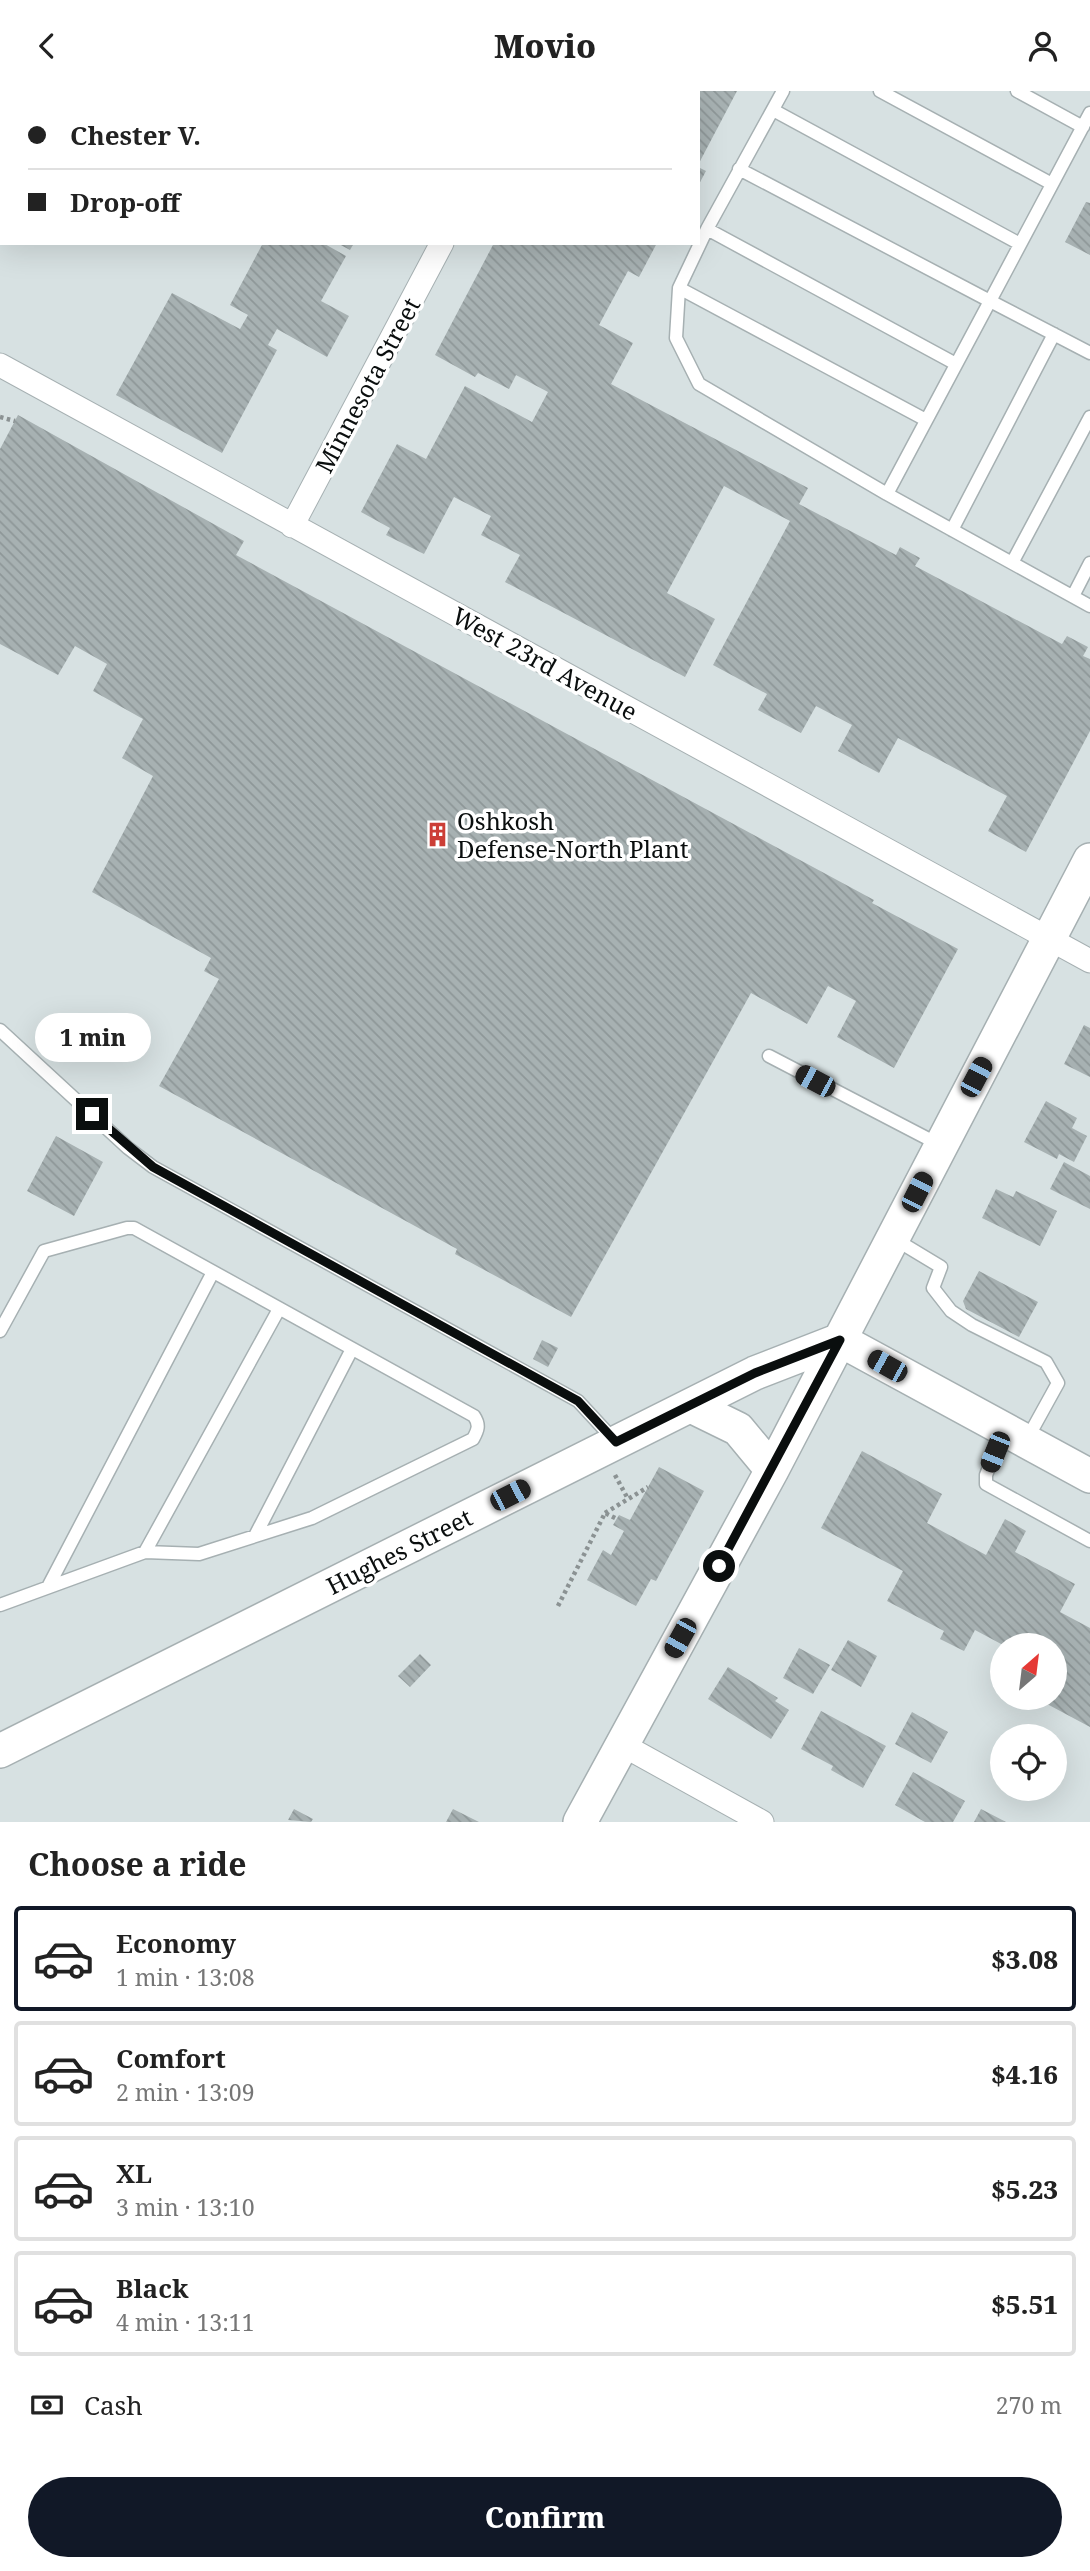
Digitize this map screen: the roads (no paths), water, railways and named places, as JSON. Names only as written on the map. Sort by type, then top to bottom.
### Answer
[{"type":"street","name":"Minnesota Street","points":[[292,526],[441,245]]},
{"type":"street","name":"West 23rd Avenue","points":[[0,365],[1090,961]]},
{"type":"street","points":[[580,1822],[772,1470],[1090,860]]},
{"type":"street","points":[[840,1340],[1090,1476]]},
{"type":"street","name":"Hughes Street","points":[[0,1751],[755,1373],[840,1340]]},
{"type":"street","points":[[691,1406],[738,1429],[772,1470]]},
{"type":"street","points":[[621,1744],[762,1822]]},
{"type":"lane","points":[[700,244],[783,91]]},
{"type":"lane","points":[[880,91],[1052,184]]},
{"type":"lane","points":[[1017,91],[1083,127]]},
{"type":"lane","points":[[772,110],[1020,244]]},
{"type":"lane","points":[[887,494],[1090,113]]},
{"type":"lane","points":[[739,169],[1090,353]]},
{"type":"lane","points":[[707,229],[956,363]]},
{"type":"lane","points":[[699,245],[679,288],[676,338],[699,384],[887,494],[1090,605]]},
{"type":"lane","points":[[679,288],[926,419]]},
{"type":"lane","points":[[952,530],[1054,334]]},
{"type":"lane","points":[[1012,563],[1090,417]]},
{"type":"lane","points":[[1073,596],[1090,563]]},
{"type":"lane","points":[[0,1030],[118,1139],[153,1167],[578,1401],[616,1442]]},
{"type":"lane","points":[[769,1056],[940,1145]]},
{"type":"lane","points":[[0,1331],[44,1251],[134,1228],[474,1416],[478,1422],[478,1430],[473,1439],[312,1518],[199,1554],[145,1552],[0,1605]]},
{"type":"lane","points":[[893,1238],[941,1267],[933,1288],[951,1311],[972,1325],[1046,1362],[1058,1383],[986,1475],[986,1484],[1090,1541]]},
{"type":"lane","points":[[48,1587],[213,1272]]},
{"type":"lane","points":[[145,1552],[279,1309]]},
{"type":"lane","points":[[255,1537],[352,1349]]},
{"type":"place","name":"Oshkosh Defense-North Plant","points":[[437,834]]}]
